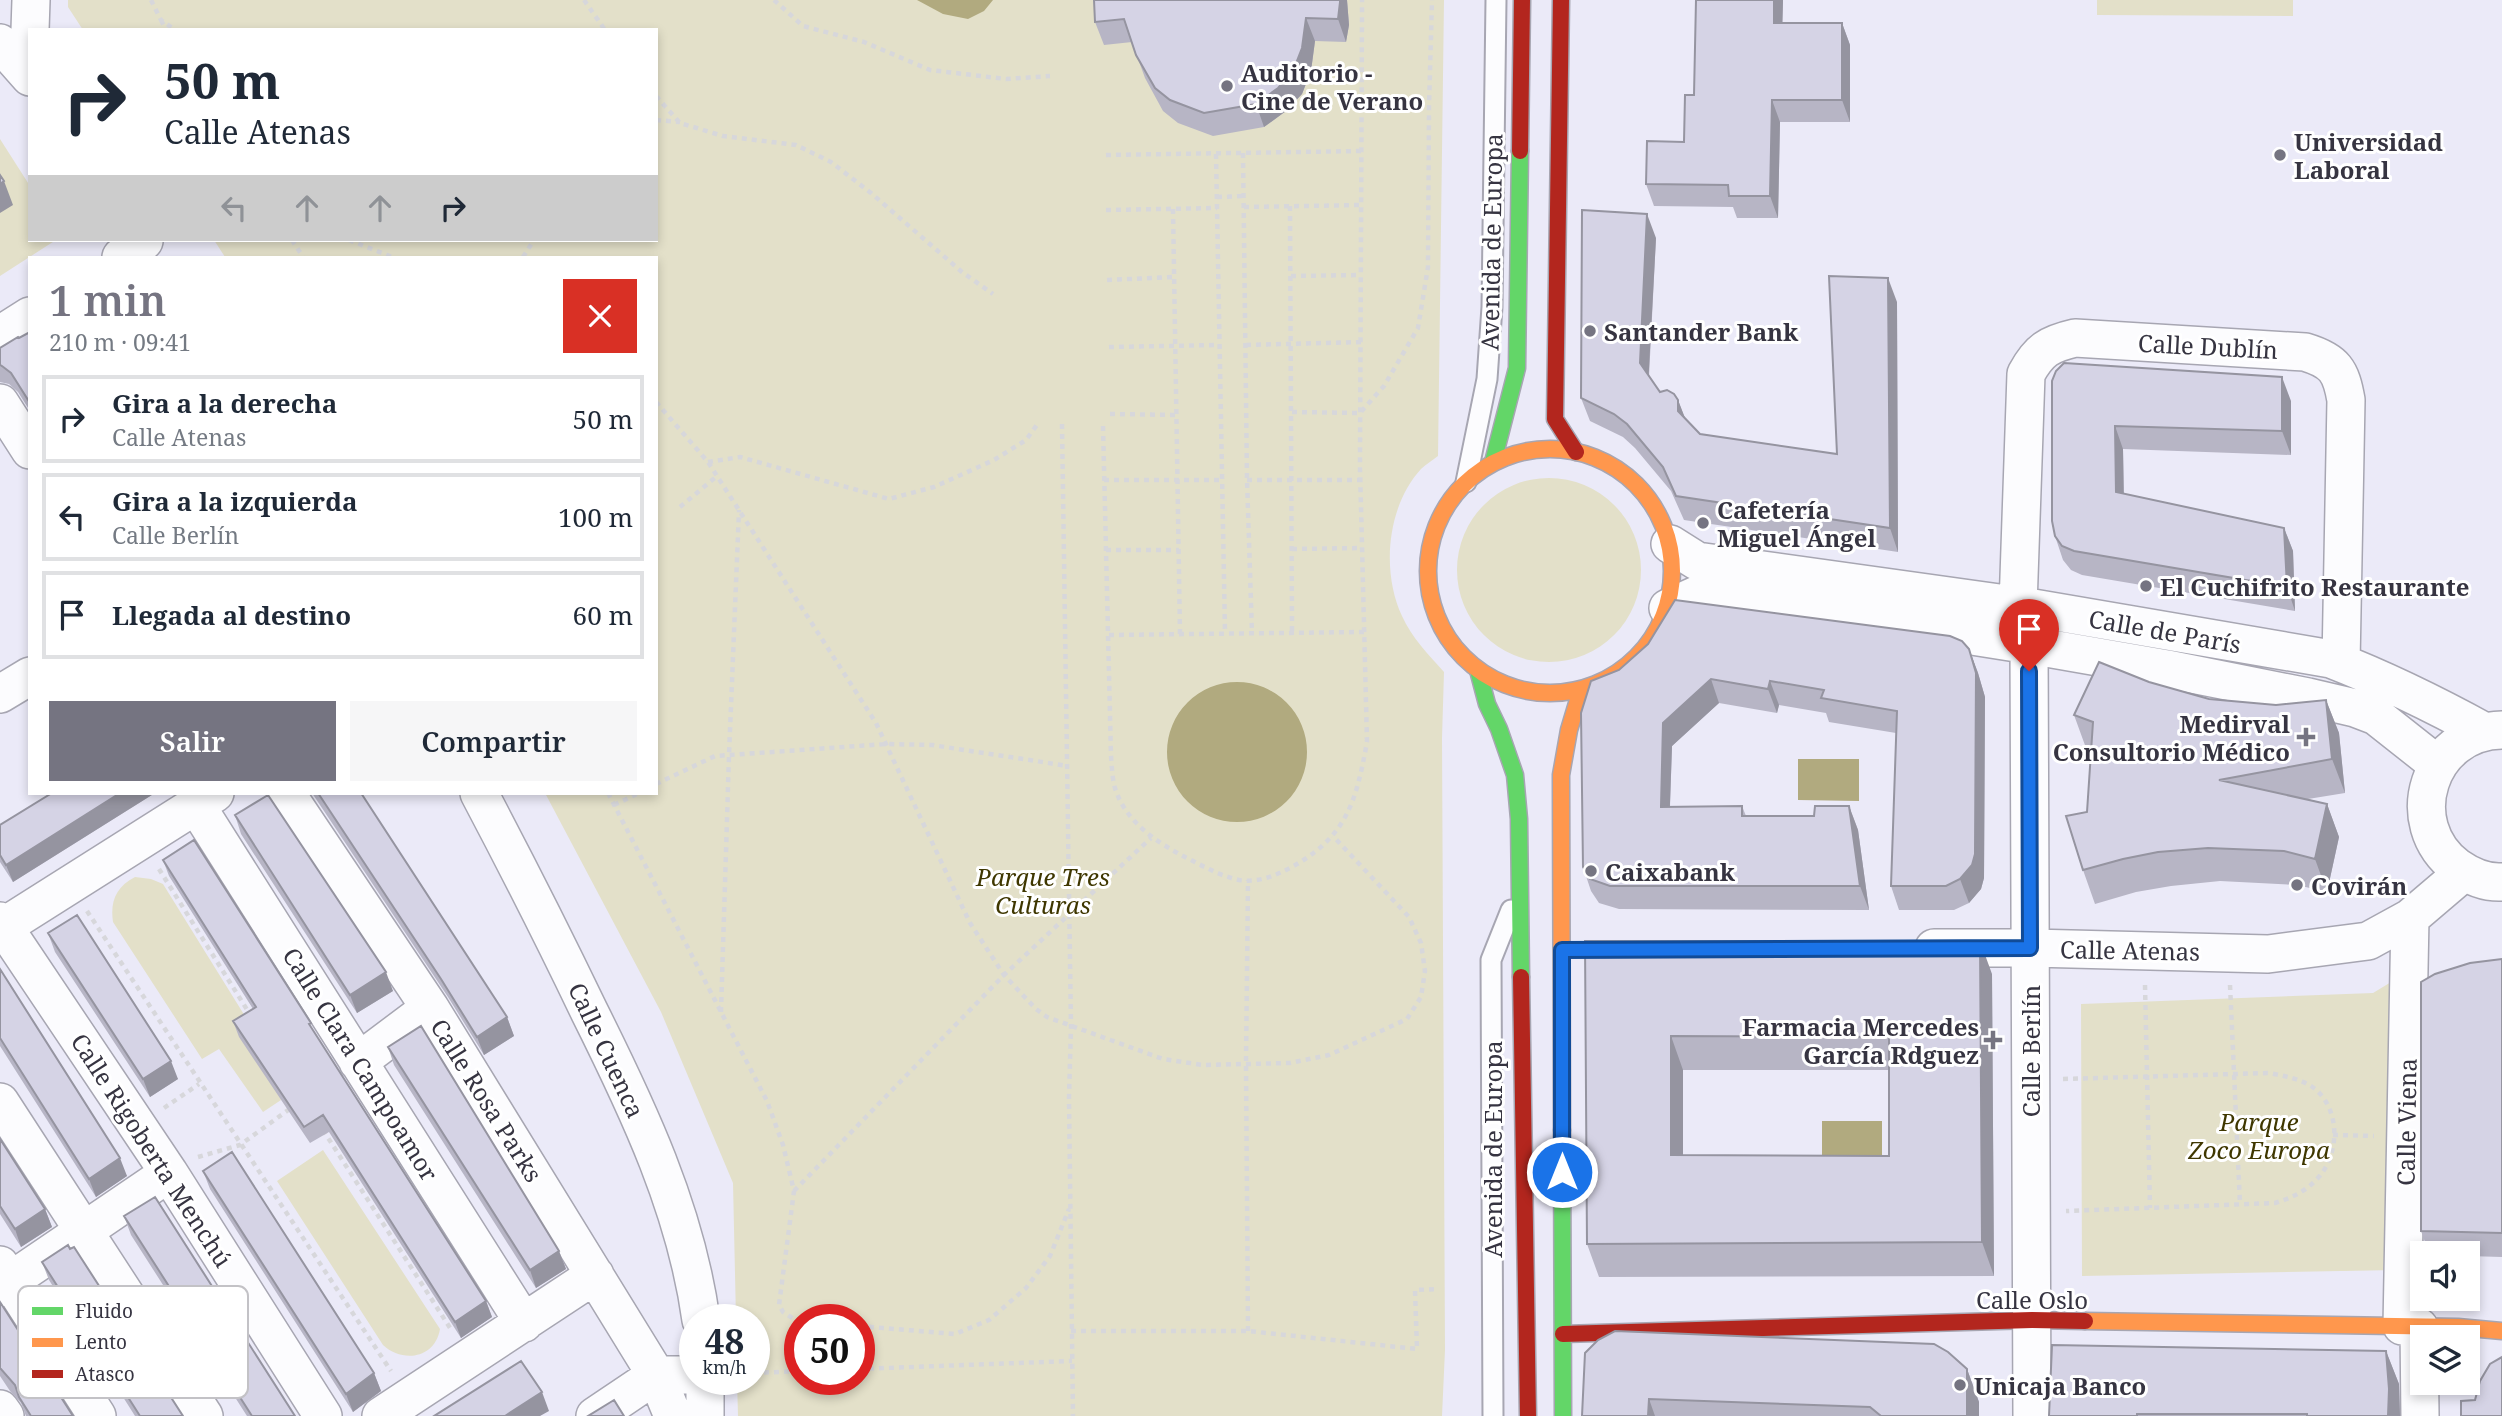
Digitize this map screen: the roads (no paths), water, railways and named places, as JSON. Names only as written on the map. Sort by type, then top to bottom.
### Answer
[{"type":"main road","name":"Avenida de Europa","points":[[1493,463],[1517,368],[1522,0]]},
{"type":"main road","points":[[1561,0],[1555,419],[1576,452]]},
{"type":"main road","name":"Avenida de Europa","points":[[1548,449],[1576,452],[1609,464],[1636,484],[1657,512],[1670,544],[1673,576],[1668,608],[1654,636],[1635,660],[1610,678],[1581,690],[1545,693],[1510,687],[1478,670],[1453,645],[1441,624],[1428,579],[1431,544],[1444,510],[1466,482],[1493,463],[1519,452],[1548,449]]},
{"type":"main road","name":"Avenida de Europa","points":[[1478,670],[1487,704],[1515,775],[1519,818],[1528,1416]]},
{"type":"main road","points":[[1563,1416],[1563,1334],[1579,950],[1561,775],[1569,730],[1581,690]]},
{"type":"main road","name":"Calle Oslo","points":[[1563,1334],[2032,1320],[2410,1326]]},
{"type":"main road","name":"Calle Oslo","points":[[2480,1330],[2502,1332]]},
{"type":"street","points":[[30,28],[31,0]]},
{"type":"street","points":[[0,43],[28,75]]},
{"type":"street","name":"Calle Dublín","points":[[2018,606],[2026,374],[2044,350],[2054,343],[2076,338],[2305,352],[2319,356],[2342,377],[2346,400],[2341,663]]},
{"type":"street","points":[[0,403],[28,447]]},
{"type":"street","name":"Calle de París","points":[[1670,544],[1697,561],[2018,606],[2331,659],[2497,726]]},
{"type":"street","name":"Calle de París","points":[[1668,608],[1701,593],[2029,645],[2247,684],[2355,708],[2376,716],[2438,765]]},
{"type":"street","name":"Calle Berlín","points":[[2029,645],[2032,1416]]},
{"type":"street","points":[[0,694],[28,677]]},
{"type":"street","points":[[2491,881],[2448,860],[2436,843],[2428,824],[2426,804],[2429,783],[2438,765],[2458,744],[2497,726]]},
{"type":"street","name":"Calle Rosa Parks","points":[[287,795],[430,1008],[596,1275],[656,1375],[673,1416]]},
{"type":"street","name":"Calle Cuenca","points":[[480,795],[547,924],[638,1112],[663,1172],[687,1249],[699,1304]]},
{"type":"street","points":[[1,926],[71,886],[206,799]]},
{"type":"street","name":"Calle Clara Campoamor","points":[[206,799],[358,1062],[524,1323]]},
{"type":"street","name":"Calle Atenas","points":[[1906,948],[2268,954],[2368,941],[2410,918],[2491,881]]},
{"type":"street","name":"Calle Viena","points":[[2410,918],[2411,1325]]},
{"type":"street","name":"Calle Rigoberta Menchú","points":[[1,926],[180,1166],[323,1416]]},
{"type":"street","points":[[358,1062],[430,1008]]},
{"type":"street","points":[[0,1102],[118,1286]]},
{"type":"street","points":[[18,1299],[4,1278],[83,1233],[180,1166]]},
{"type":"street","points":[[395,1407],[596,1275]]},
{"type":"street","points":[[595,1416],[656,1375],[679,1375]]},
{"type":"street","points":[[705,1395],[705,1416]]},
{"type":"street","name":"Calle Viena","points":[[2418,1395],[2420,1416]]},
{"type":"street","points":[[85,1398],[97,1416]]},
{"type":"street","points":[[192,1398],[204,1416]]},
{"type":"street","points":[[0,1409],[5,1416]]},
{"type":"lane","name":"Avenida de Europa","points":[[1466,482],[1487,379],[1492,307],[1496,0]]},
{"type":"lane","name":"Avenida de Europa","points":[[1493,1416],[1491,960],[1520,888]]},
{"type":"place","name":"Auditorio - Cine de Verano","points":[[1227,86]]},
{"type":"place","name":"Universidad Laboral","points":[[2280,155]]},
{"type":"place","name":"Santander Bank","points":[[1590,331]]},
{"type":"place","name":"Cafetería Miguel Ángel","points":[[1703,523]]},
{"type":"place","name":"El Cuchifrito Restaurante","points":[[2146,586]]},
{"type":"place","name":"Medirval Consultorio Médico","points":[[2306,737]]},
{"type":"place","name":"Caixabank","points":[[1591,871]]},
{"type":"place","name":"Covirán","points":[[2297,885]]},
{"type":"place","name":"Farmacia Mercedes García Rdguez","points":[[1993,1040]]},
{"type":"place","name":"Unicaja Banco","points":[[1960,1385]]},
{"type":"park label","name":"Parque Tres Culturas","points":[[1043,890]]},
{"type":"park label","name":"Parque Zoco Europa","points":[[2259,1135]]}]
